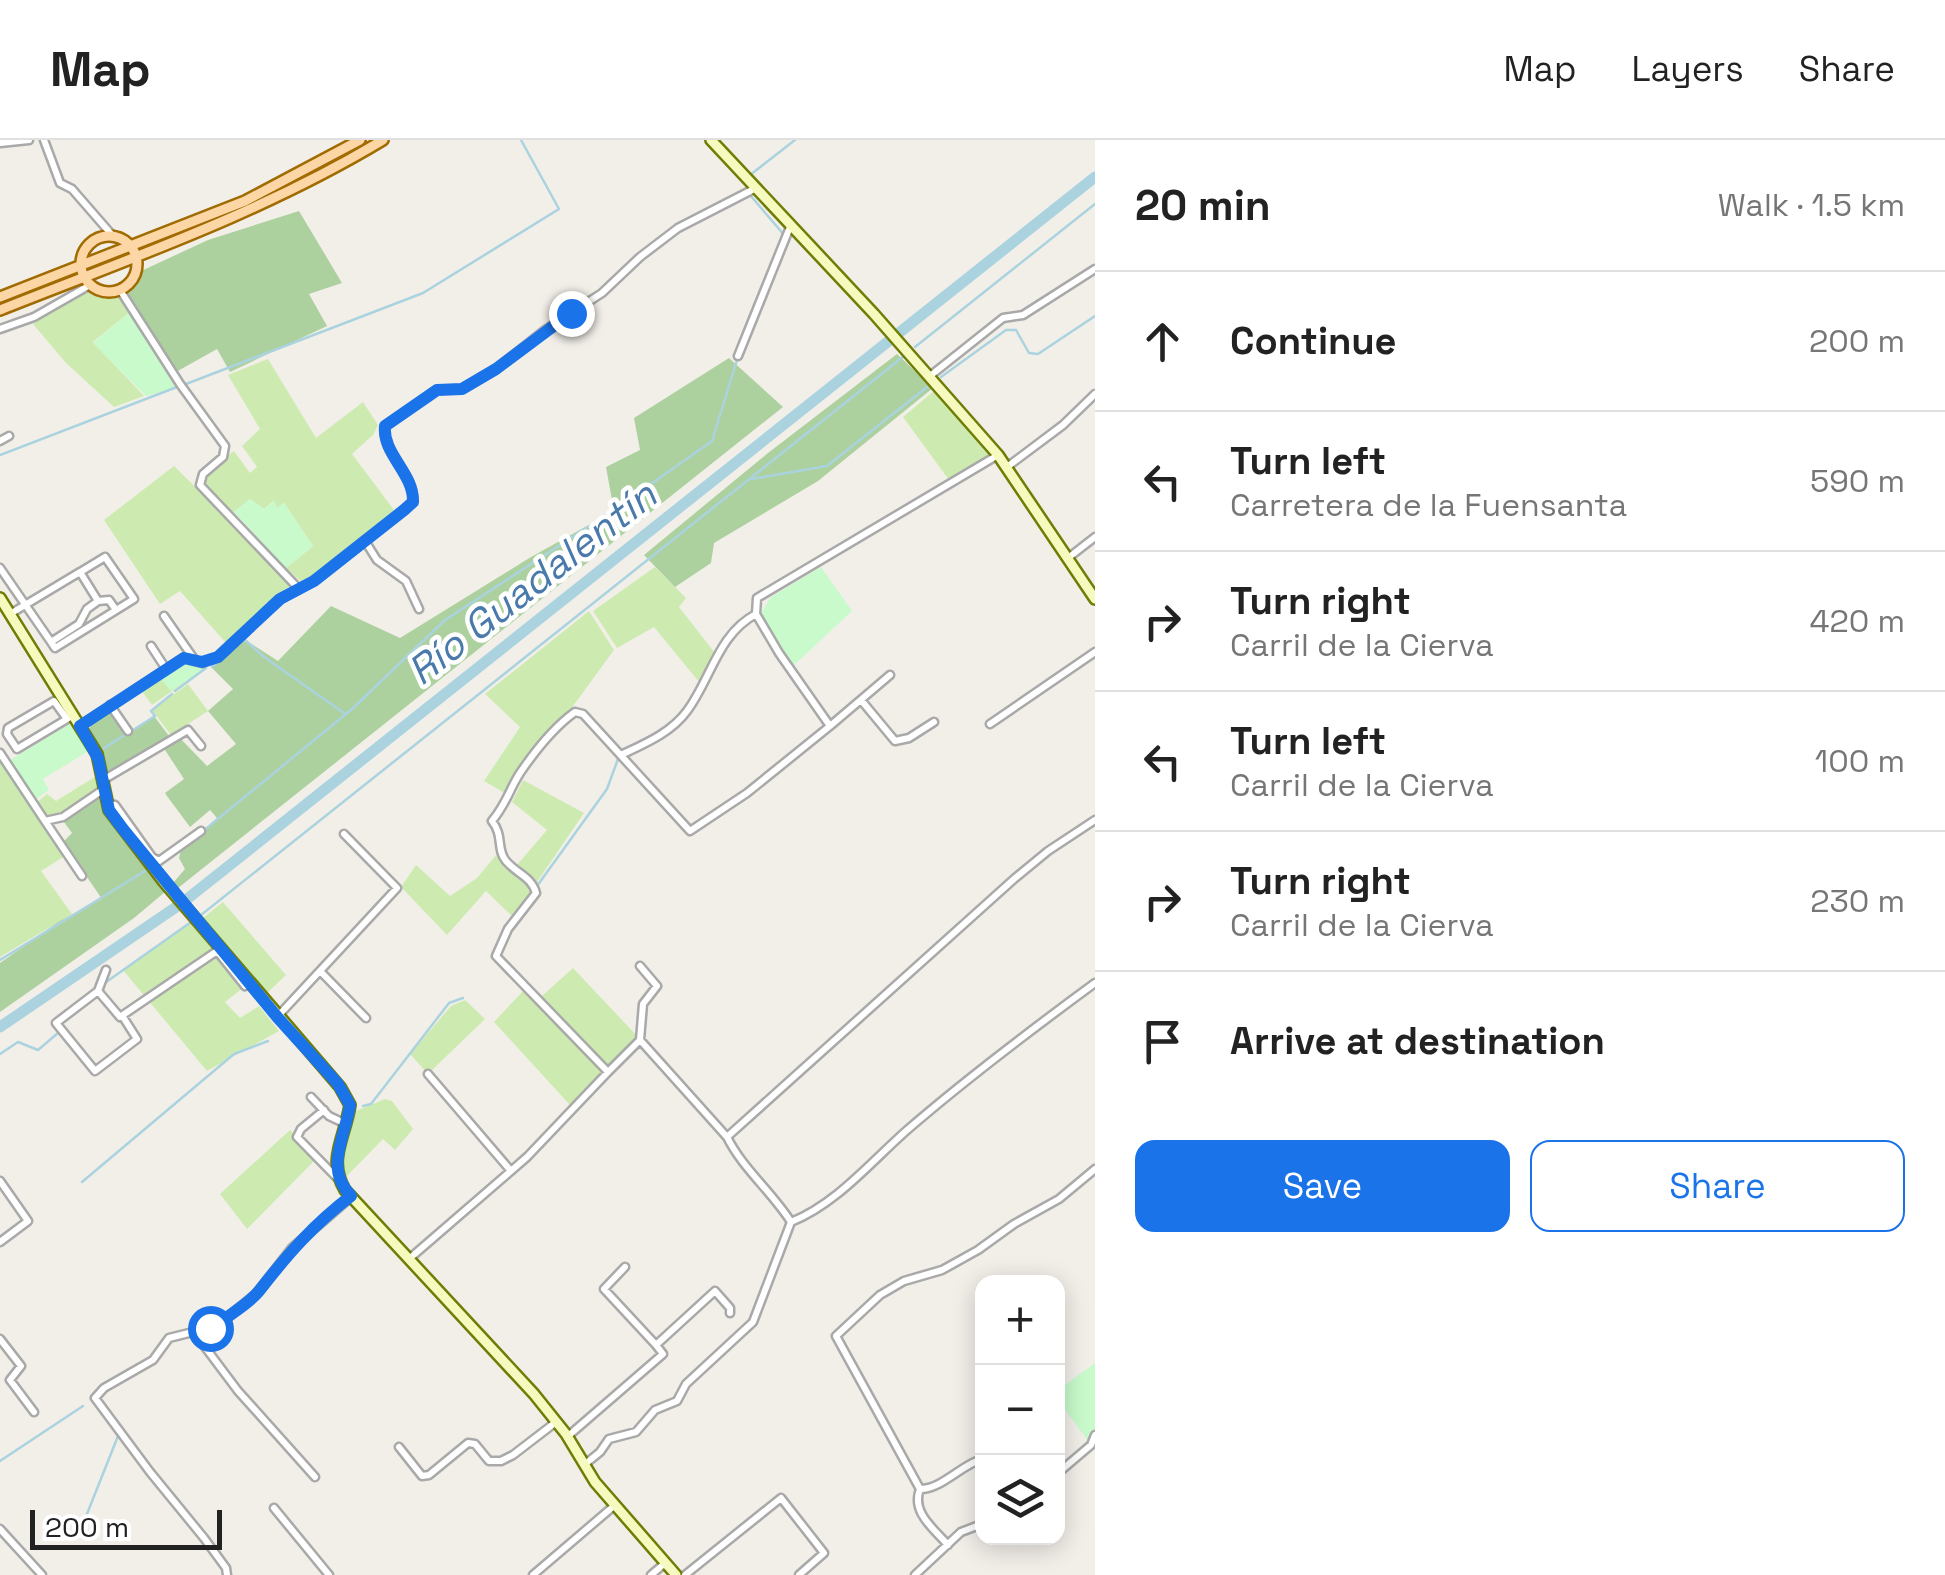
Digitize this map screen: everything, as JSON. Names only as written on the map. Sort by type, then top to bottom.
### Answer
[{"type":"main road","points":[[0,297],[267,191],[360,140]]},
{"type":"main road","points":[[0,310],[87,281],[136,257],[210,229],[298,188],[383,140]]},
{"type":"main road","points":[[711,140],[888,329],[998,455],[1095,598]]},
{"type":"main road","points":[[112,235],[131,246],[136,257],[135,274],[120,290],[104,292],[87,281],[80,266],[89,243],[112,235]]},
{"type":"main road","points":[[0,598],[70,717],[97,754],[108,804],[164,882],[340,1087],[350,1105],[336,1162],[340,1180],[351,1196],[479,1332],[556,1422],[615,1505],[676,1575]]},
{"type":"street","points":[[0,142],[29,140]]},
{"type":"street","points":[[44,140],[60,183],[72,189],[112,235]]},
{"type":"street","points":[[80,726],[184,658],[210,662],[218,657],[280,599],[314,581],[413,502],[414,489],[384,437],[385,426],[437,390],[462,389],[496,369],[602,293],[678,228],[754,189]]},
{"type":"street","points":[[738,356],[790,227]]},
{"type":"street","points":[[930,376],[1004,318],[1023,315],[1095,268]]},
{"type":"street","points":[[0,329],[34,317],[87,281]]},
{"type":"street","points":[[120,290],[225,446],[224,457],[203,474],[200,485],[298,588]]},
{"type":"street","points":[[1007,468],[1095,394]]},
{"type":"street","points":[[0,441],[10,436]]},
{"type":"street","points":[[830,726],[756,614],[757,598],[998,455]]},
{"type":"street","points":[[1068,558],[1095,537]]},
{"type":"street","points":[[365,541],[377,560],[406,581],[420,610]]},
{"type":"street","points":[[0,568],[24,605],[55,648],[134,600],[105,557],[24,605],[10,614]]},
{"type":"street","points":[[24,605],[80,572],[98,600]]},
{"type":"street","points":[[51,642],[79,624],[98,600],[110,600],[116,610]]},
{"type":"street","points":[[621,755],[651,741],[681,718],[725,642],[756,614]]},
{"type":"street","points":[[164,616],[195,660]]},
{"type":"street","points":[[150,646],[166,668]]},
{"type":"street","points":[[990,724],[1095,652]]},
{"type":"street","points":[[608,1072],[496,956],[508,929],[536,893],[534,884],[505,860],[501,833],[492,822],[509,800],[518,776],[563,721],[575,712],[583,714],[690,831],[747,793],[890,676]]},
{"type":"street","points":[[861,700],[895,741],[909,738],[934,722]]},
{"type":"street","points":[[54,701],[70,717],[18,749],[7,734],[8,728],[54,701]]},
{"type":"street","points":[[110,705],[128,731]]},
{"type":"street","points":[[45,820],[63,817],[104,784],[188,730],[201,746]]},
{"type":"street","points":[[0,753],[82,876]]},
{"type":"street","points":[[108,804],[115,805],[152,858],[159,862],[201,830]]},
{"type":"street","points":[[727,1137],[1014,879],[1095,820]]},
{"type":"street","points":[[278,1018],[397,888],[344,834]]},
{"type":"street","points":[[123,1017],[216,952],[245,986],[250,983]]},
{"type":"street","points":[[409,1259],[510,1171],[640,1040],[644,1004],[657,986],[640,966]]},
{"type":"street","points":[[98,991],[123,1017],[136,1039],[95,1071],[56,1022],[98,991],[106,970]]},
{"type":"street","points":[[320,971],[366,1018]]},
{"type":"street","points":[[584,1466],[609,1438],[636,1432],[655,1410],[677,1402],[686,1384],[753,1322],[791,1222],[805,1217],[856,1178],[907,1130],[1095,982]]},
{"type":"street","points":[[640,1040],[727,1137],[791,1222]]},
{"type":"street","points":[[428,1074],[510,1171]]},
{"type":"street","points":[[311,1097],[347,1124]]},
{"type":"street","points":[[324,1110],[297,1137],[340,1180]]},
{"type":"street","points":[[948,1545],[917,1510],[920,1489],[836,1336],[880,1295],[904,1281],[942,1270],[978,1250],[1059,1199],[1095,1169]]},
{"type":"street","points":[[0,1181],[28,1220],[0,1242]]},
{"type":"street","points":[[227,1575],[204,1538],[95,1398],[104,1388],[153,1360],[169,1338],[217,1326],[257,1293],[292,1248],[351,1196]]},
{"type":"street","points":[[567,1437],[663,1354],[604,1289],[626,1266]]},
{"type":"street","points":[[656,1345],[715,1291],[730,1313]]},
{"type":"street","points":[[210,1328],[202,1342],[238,1391],[315,1477]]},
{"type":"street","points":[[0,1339],[21,1366],[10,1380],[34,1412]]},
{"type":"street","points":[[399,1446],[422,1476],[429,1475],[468,1443],[475,1444],[489,1462],[502,1461],[556,1422]]},
{"type":"street","points":[[1065,1468],[1093,1448],[1095,1436]]},
{"type":"street","points":[[920,1489],[930,1489],[975,1461]]},
{"type":"street","points":[[685,1575],[782,1498],[824,1553],[803,1574]]},
{"type":"street","points":[[532,1575],[615,1505]]},
{"type":"street","points":[[274,1508],[328,1575]]},
{"type":"street","points":[[915,1575],[961,1532],[975,1527]]},
{"type":"street","points":[[0,1529],[42,1575]]},
{"type":"street","points":[[651,1575],[664,1564]]},
{"type":"green space","points":[[299,211],[342,283],[309,294],[327,326],[230,372],[217,349],[176,372],[128,296],[139,272],[208,240]]},
{"type":"green space","points":[[84,288],[108,298],[119,297],[130,312],[93,342],[144,396],[114,407],[66,363],[33,324]]},
{"type":"green space","points":[[130,312],[176,388],[146,396],[93,343]]},
{"type":"green space","points":[[897,354],[933,388],[818,481],[714,543],[711,563],[675,587],[644,555],[768,453]]},
{"type":"green space","points":[[729,358],[783,407],[178,888],[173,883],[185,869],[179,858],[181,850],[217,818],[210,810],[190,827],[165,793],[184,779],[163,747],[177,735],[207,766],[236,744],[208,711],[233,689],[212,668],[244,639],[278,661],[331,606],[400,638],[614,511],[606,467],[640,450],[634,418]]},
{"type":"green space","points":[[268,359],[316,438],[363,402],[378,425],[352,454],[394,510],[305,585],[286,568],[313,546],[284,503],[277,508],[273,501],[264,509],[250,499],[234,512],[200,485],[206,471],[234,451],[250,473],[257,467],[242,446],[260,429],[228,375]]},
{"type":"green space","points":[[935,390],[992,456],[949,480],[903,417]]},
{"type":"green space","points":[[174,466],[293,583],[226,643],[180,591],[160,604],[104,520]]},
{"type":"green space","points":[[250,499],[264,509],[274,501],[277,508],[284,503],[313,546],[286,568],[234,512]]},
{"type":"green space","points":[[655,567],[686,598],[679,607],[715,653],[700,683],[654,627],[617,648],[593,611]]},
{"type":"green space","points":[[821,567],[852,611],[792,667],[760,615],[771,597]]},
{"type":"green space","points":[[589,611],[614,650],[508,795],[484,781],[520,727],[485,694]]},
{"type":"green space","points":[[181,663],[205,668],[152,705],[141,690]]},
{"type":"green space","points":[[181,663],[205,668],[171,691],[160,678]]},
{"type":"green space","points":[[188,684],[208,711],[171,735],[152,710]]},
{"type":"green space","points":[[117,706],[132,730],[154,716],[169,736],[109,775],[89,729]]},
{"type":"green space","points":[[72,722],[90,750],[43,779],[49,790],[35,800],[9,761]]},
{"type":"green space","points":[[0,759],[65,856],[41,871],[72,914],[0,957]]},
{"type":"green space","points":[[98,775],[101,787],[57,817],[46,817],[37,802],[47,794],[56,801]]},
{"type":"green space","points":[[523,780],[584,813],[537,882],[516,866],[547,830],[512,802]]},
{"type":"green space","points":[[101,796],[108,814],[165,892],[0,1012],[0,963],[58,922],[102,899],[63,842],[72,833],[61,818]]},
{"type":"green space","points":[[496,855],[534,885],[536,893],[516,920],[486,891],[447,935],[401,887],[416,865],[450,896],[477,878]]},
{"type":"green space","points":[[223,902],[286,975],[266,994],[203,918]]},
{"type":"green space","points":[[191,922],[243,988],[225,1002],[240,1018],[259,1006],[279,1031],[207,1071],[123,970]]},
{"type":"green space","points":[[573,968],[638,1037],[608,1066],[542,996]]},
{"type":"green space","points":[[525,989],[603,1072],[570,1105],[494,1022]]},
{"type":"green space","points":[[465,1000],[485,1019],[428,1074],[410,1054],[451,1006]]},
{"type":"green space","points":[[385,1099],[392,1101],[413,1129],[395,1150],[383,1139],[343,1180],[342,1153],[356,1111]]},
{"type":"green space","points":[[290,1130],[317,1158],[247,1229],[220,1194]]},
{"type":"green space","points":[[1095,1363],[1095,1435],[1091,1445],[1065,1410],[1065,1385]]},
{"type":"waterway","points":[[186,384],[423,293],[559,209],[521,140]]},
{"type":"waterway","points":[[750,175],[795,140]]},
{"type":"waterway","name":"Río Guadalentín","points":[[0,1027],[182,903],[1095,177]]},
{"type":"waterway","points":[[750,195],[785,236]]},
{"type":"waterway","points":[[915,347],[1095,204]]},
{"type":"waterway","points":[[941,377],[1006,330],[1016,330],[1029,353],[1038,354],[1095,316]]},
{"type":"waterway","points":[[201,915],[904,356]]},
{"type":"waterway","points":[[202,832],[352,709],[445,620],[712,441],[737,360]]},
{"type":"waterway","points":[[0,455],[177,387]]},
{"type":"waterway","points":[[752,479],[827,466],[927,387]]},
{"type":"waterway","points":[[238,643],[244,639],[344,713]]},
{"type":"waterway","points":[[212,667],[221,659]]},
{"type":"waterway","points":[[175,691],[206,668]]},
{"type":"waterway","points":[[130,732],[155,716],[151,711],[172,694]]},
{"type":"waterway","points":[[103,749],[126,734]]},
{"type":"waterway","points":[[537,886],[607,789],[618,759]]},
{"type":"waterway","points":[[0,960],[145,871]]},
{"type":"waterway","points":[[102,985],[191,922]]},
{"type":"waterway","points":[[363,1106],[371,1104],[449,1003],[463,998]]},
{"type":"waterway","points":[[55,1020],[80,1001]]},
{"type":"waterway","points":[[0,1054],[18,1042],[38,1050],[58,1033],[56,1028]]},
{"type":"waterway","points":[[82,1182],[234,1054],[268,1041]]},
{"type":"waterway","points":[[0,1461],[83,1406]]},
{"type":"waterway","points":[[81,1529],[118,1436]]},
{"type":"route","points":[[210,1328],[257,1293],[292,1248],[351,1196],[336,1175],[350,1105],[338,1084],[164,882],[109,810],[97,754],[80,726],[184,658],[210,662],[218,657],[280,599],[314,581],[404,510],[413,502],[414,489],[384,437],[385,426],[437,390],[462,389],[496,369],[571,313]]}]
